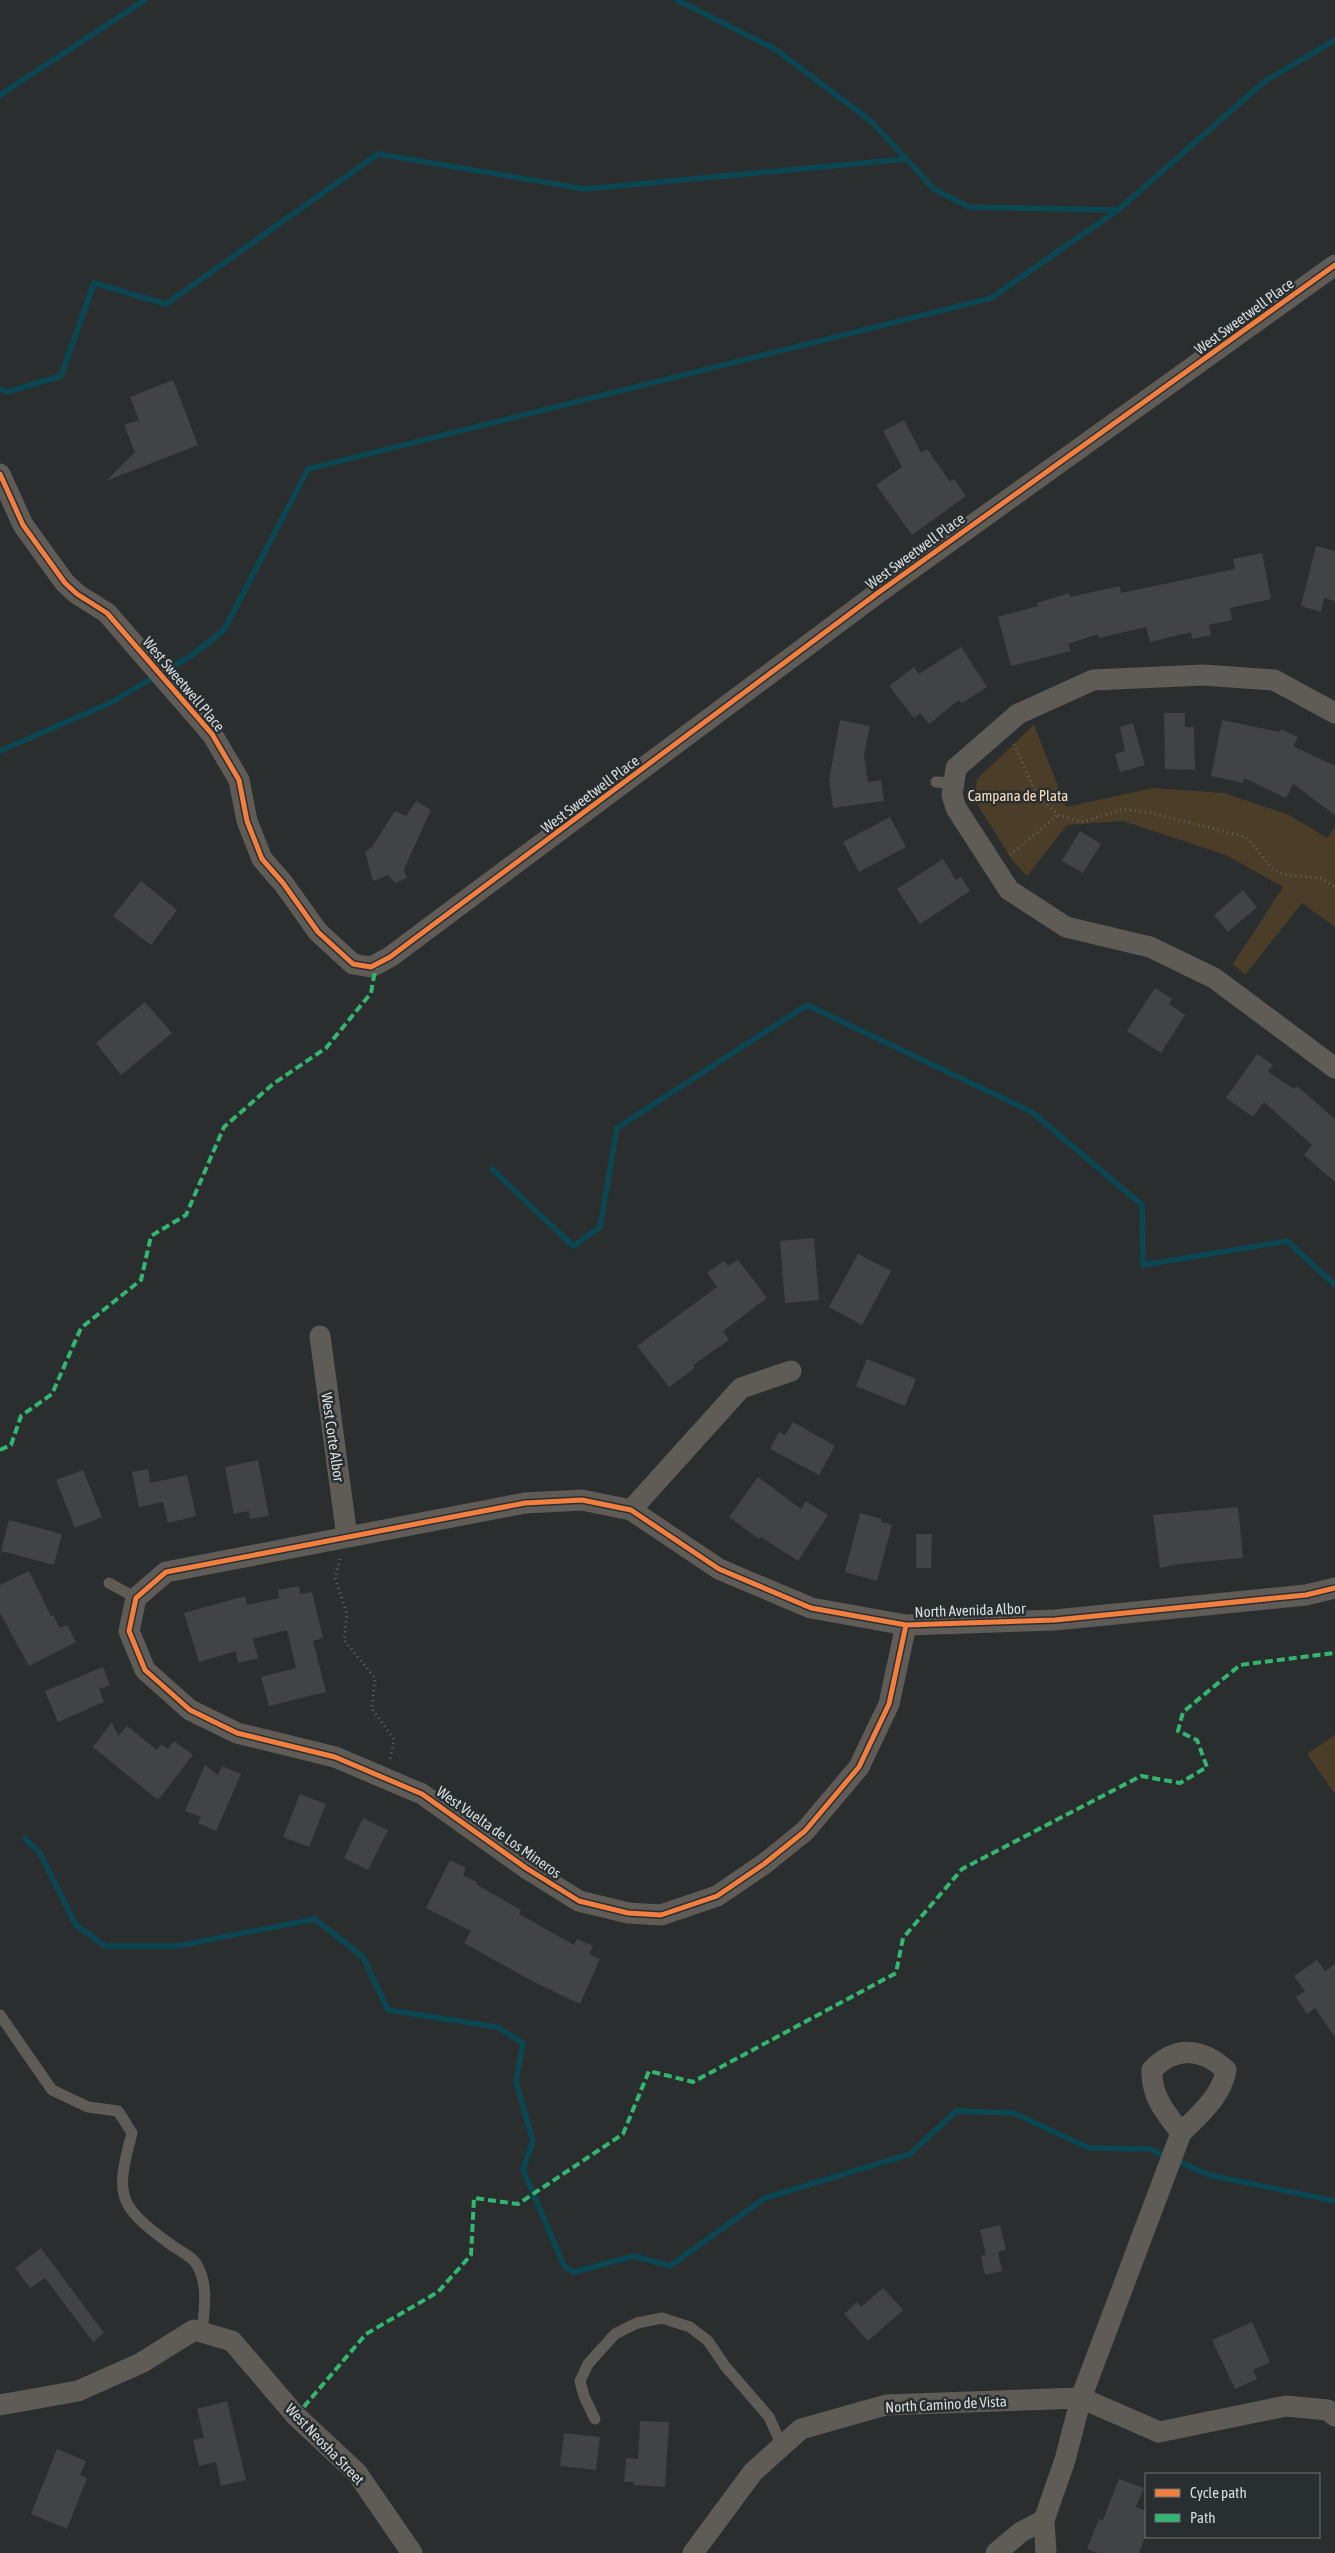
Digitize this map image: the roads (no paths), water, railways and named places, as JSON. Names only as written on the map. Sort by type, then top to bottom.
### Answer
[{"type":"street","name":"West Sweetwell Place","points":[[0,474],[23,525],[65,583],[77,594],[107,613],[212,734],[239,780],[247,821],[262,859],[283,882],[318,932],[353,964],[371,967],[390,958],[875,595],[1335,265]]},
{"type":"street","points":[[1335,713],[1274,680],[1202,675],[1093,680],[1018,714],[956,768],[944,783],[952,794],[956,808],[1009,890],[1066,927],[1150,947],[1214,978],[1335,1068]]},
{"type":"street","name":"West Corte Albor","points":[[320,1336],[347,1537]]},
{"type":"street","points":[[136,1598],[166,1572],[525,1504],[582,1500],[631,1510],[741,1388],[791,1371]]},
{"type":"street","name":"North Avenida Albor","points":[[631,1510],[719,1569],[811,1608],[906,1625],[1055,1620],[1306,1595],[1335,1588]]},
{"type":"street","name":"West Vuelta de Los Mineros","points":[[136,1598],[129,1631],[145,1670],[190,1710],[237,1733],[335,1757],[422,1794],[526,1868],[579,1901],[628,1913],[661,1915],[717,1896],[764,1864],[805,1830],[859,1767],[889,1704],[906,1625]]},
{"type":"street","points":[[1046,2553],[1044,2520],[1065,2460],[1080,2398],[1181,2133]]},
{"type":"street","points":[[0,2405],[78,2391],[141,2363],[194,2330],[202,2332]]},
{"type":"street","name":"West Neosha Street","points":[[202,2332],[232,2341],[296,2416],[357,2473],[412,2553]]},
{"type":"street","name":"North Camino de Vista","points":[[693,2553],[753,2472],[801,2429],[886,2405],[1080,2398],[1160,2432],[1286,2406],[1328,2410],[1335,2416]]},
{"type":"street","points":[[996,2553],[1020,2532],[1044,2520]]},
{"type":"lane","points":[[109,1583],[136,1598]]},
{"type":"lane","points":[[0,2015],[52,2090],[88,2107],[118,2111],[128,2126],[132,2133],[122,2171],[122,2195],[140,2222],[196,2264],[205,2285],[202,2332]]},
{"type":"lane","points":[[594,2418],[584,2396],[580,2381],[588,2364],[615,2334],[637,2323],[662,2318],[690,2327],[708,2341],[725,2366],[768,2417],[782,2446]]},
{"type":"waterway","points":[[0,95],[145,0]]},
{"type":"waterway","points":[[677,0],[775,49],[872,122],[934,189],[969,207],[1117,210]]},
{"type":"waterway","points":[[164,671],[191,656],[224,630],[308,469],[991,298],[1118,210],[1265,81],[1335,40]]},
{"type":"waterway","points":[[0,389],[7,392],[61,376],[94,283],[166,304],[378,154],[585,189],[906,159]]},
{"type":"waterway","points":[[0,751],[110,703],[156,676]]},
{"type":"waterway","points":[[492,1169],[573,1246],[600,1227],[617,1128],[807,1005],[1032,1112],[1142,1205],[1143,1265],[1287,1241],[1335,1285]]},
{"type":"waterway","points":[[25,1839],[40,1853],[76,1925],[105,1946],[177,1946],[315,1919],[363,1957],[388,2010],[497,2027],[523,2043],[516,2082],[533,2141],[523,2169],[564,2266],[574,2272],[634,2256],[670,2266],[765,2198],[910,2154],[956,2111],[1014,2113],[1089,2148],[1150,2149],[1209,2175],[1335,2201]]},
{"type":"park label","name":"Campana de Plata","points":[[1018,795]]}]
